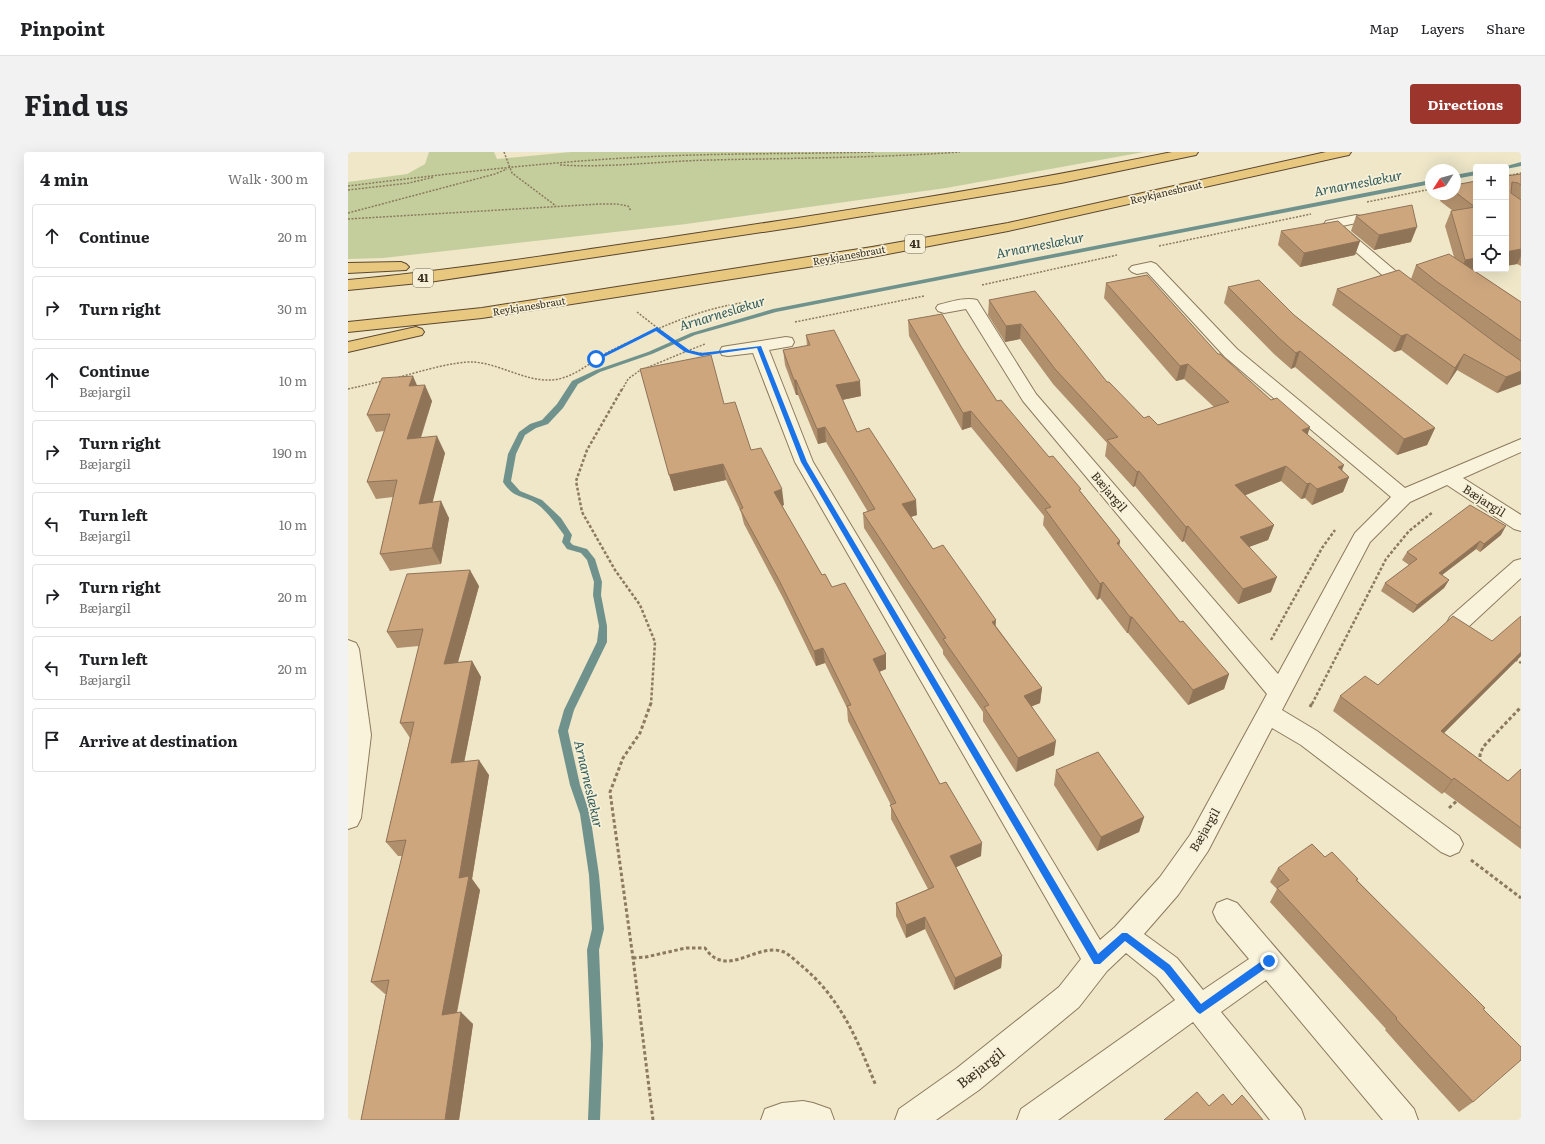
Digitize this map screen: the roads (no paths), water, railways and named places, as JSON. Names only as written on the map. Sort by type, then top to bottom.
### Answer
[{"type":"highway","name":"41","points":[[348,285],[429,277],[878,210],[1061,179],[1190,152]]},
{"type":"highway","name":"Reykjanesbraut","points":[[348,327],[482,313],[818,261],[1008,227],[1344,152]]},
{"type":"highway","points":[[348,268],[498,267]]},
{"type":"highway","points":[[348,347],[414,332],[482,313]]},
{"type":"street","points":[[1356,219],[1331,224],[1421,300]]},
{"type":"street","points":[[1137,269],[1151,267],[1231,353],[1403,497]]},
{"type":"street","name":"Bæjargil","points":[[944,308],[971,303],[1028,397],[1297,730],[1450,844]]},
{"type":"street","points":[[728,350],[759,347],[786,342]]},
{"type":"street","points":[[759,347],[804,462],[1097,961]]},
{"type":"street","name":"Bæjargil","points":[[910,1120],[968,1079],[1069,997],[1097,961],[1125,936],[1170,886],[1199,843],[1362,538],[1403,497],[1521,445]]},
{"type":"street","name":"Bæjargil","points":[[1448,477],[1521,524]]},
{"type":"street","points":[[1458,623],[1521,566]]},
{"type":"street","points":[[348,649],[359,734],[348,818]]},
{"type":"street","points":[[1227,912],[1403,1120]]},
{"type":"street","points":[[1125,936],[1167,968],[1290,1120]]},
{"type":"street","points":[[1032,1120],[1198,1006],[1269,961]]},
{"type":"street","points":[[776,1120],[791,1116],[810,1117],[819,1120]]},
{"type":"waterway","name":"Arnarneslækur","points":[[1509,166],[1521,164]]},
{"type":"waterway","name":"Arnarneslækur","points":[[1461,176],[1473,174]]},
{"type":"waterway","name":"Arnarneslækur","points":[[594,1120],[597,1045],[593,950],[598,929],[594,875],[585,814],[575,785],[563,731],[569,710],[602,642],[603,626],[597,595],[598,582],[591,559],[584,551],[570,547],[566,542],[568,535],[558,520],[539,502],[517,493],[507,482],[512,454],[522,434],[533,426],[545,422],[560,406],[575,383],[598,371],[650,353],[693,334],[775,310],[1425,183]]}]
